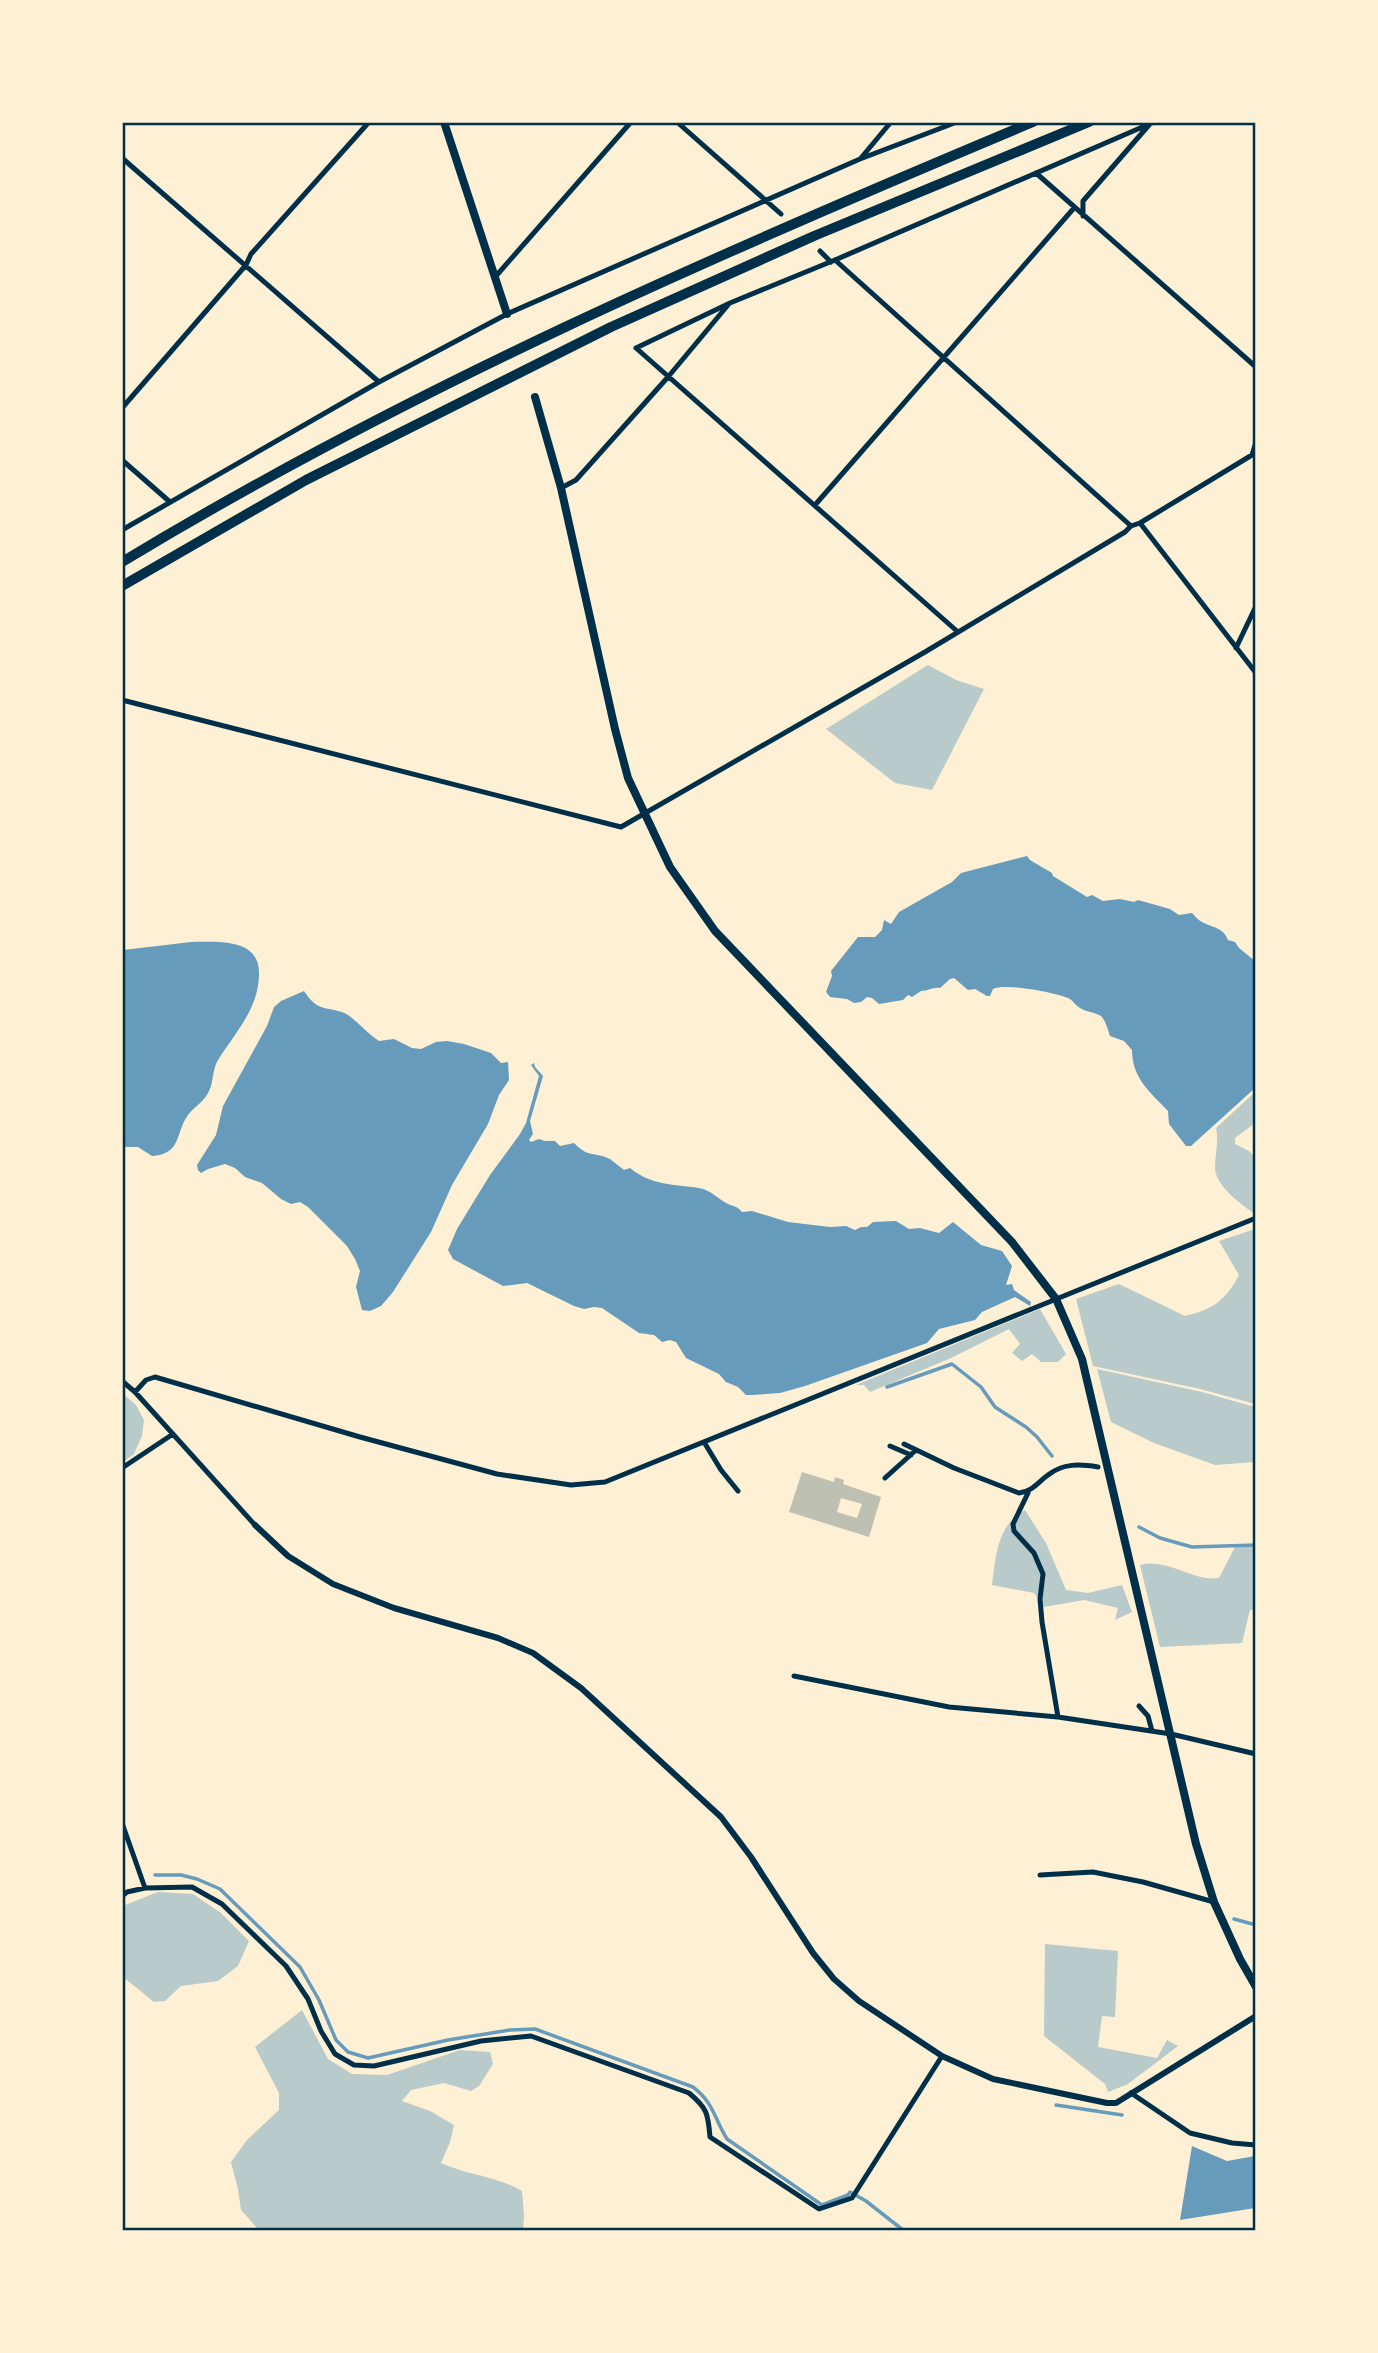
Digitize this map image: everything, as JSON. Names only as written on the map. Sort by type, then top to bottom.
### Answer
[{"type":"highway","points":[[122,562],[307,456],[501,356],[801,221],[1033,122]]},
{"type":"highway","points":[[122,586],[306,480],[611,327],[814,236],[1090,122]]},
{"type":"main road","points":[[444,122],[507,314]]},
{"type":"main road","points":[[535,397],[561,488],[628,778],[670,867],[715,931],[1012,1242],[1055,1299],[1082,1359],[1196,1844],[1214,1902],[1255,1987]]},
{"type":"street","points":[[122,408],[246,265],[251,254],[369,122]]},
{"type":"street","points":[[496,276],[631,122]]},
{"type":"street","points":[[677,122],[781,214]]},
{"type":"street","points":[[860,159],[891,122]]},
{"type":"street","points":[[122,530],[379,382],[507,314],[860,159],[957,122]]},
{"type":"street","points":[[958,632],[636,348],[730,303],[1152,123]]},
{"type":"street","points":[[1083,216],[1083,201],[1152,123]]},
{"type":"street","points":[[122,158],[379,382]]},
{"type":"street","points":[[1035,173],[1255,367]]},
{"type":"street","points":[[815,505],[946,358],[1074,208]]},
{"type":"street","points":[[820,251],[946,358],[1131,526]]},
{"type":"street","points":[[561,488],[576,480],[730,303]]},
{"type":"street","points":[[122,700],[621,827],[925,652],[1131,526],[1254,458],[1255,442]]},
{"type":"street","points":[[122,460],[170,502]]},
{"type":"street","points":[[1140,523],[1255,673]]},
{"type":"street","points":[[1236,648],[1255,606]]},
{"type":"street","points":[[925,652],[932,660]]},
{"type":"street","points":[[135,1392],[146,1380],[155,1377],[498,1474],[571,1485],[605,1482],[1255,1218]]},
{"type":"street","points":[[122,1381],[288,1556],[333,1584],[394,1608],[498,1638],[533,1653],[580,1688],[721,1817],[751,1857],[813,1953],[834,1979],[859,2001],[942,2056],[993,2079],[1116,2103],[1255,2016]]},
{"type":"street","points":[[122,1468],[173,1434]]},
{"type":"street","points":[[704,1442],[738,1491]]},
{"type":"street","points":[[904,1444],[913,1453]]},
{"type":"street","points":[[890,1446],[1019,1493],[1028,1493]]},
{"type":"street","points":[[884,1478],[913,1453]]},
{"type":"street","points":[[1058,1717],[1042,1622],[1040,1599],[1043,1574],[1034,1553],[1014,1531],[1013,1524],[1028,1493],[1050,1473],[1062,1467],[1079,1464],[1098,1467]]},
{"type":"street","points":[[794,1676],[949,1707],[1058,1717],[1171,1734],[1255,1754]]},
{"type":"street","points":[[1139,1706],[1149,1716],[1152,1731]]},
{"type":"street","points":[[122,1823],[145,1888]]},
{"type":"street","points":[[1040,1875],[1093,1872],[1143,1882],[1214,1902]]},
{"type":"street","points":[[122,1896],[127,1892],[145,1888],[192,1887],[222,1904],[286,1966],[308,1999],[321,2031],[335,2054],[354,2065],[374,2066],[481,2041],[531,2036],[689,2093],[704,2106],[710,2137],[819,2209],[852,2199],[942,2056]]},
{"type":"street","points":[[1132,2093],[1190,2133],[1232,2143],[1255,2145]]},
{"type":"shaded area","points":[[928,665],[956,680],[984,689],[932,790],[895,783],[826,729]]},
{"type":"shaded area","points":[[1255,1092],[1255,1123],[1235,1138],[1235,1144],[1255,1157],[1255,1214],[1224,1188],[1215,1168],[1216,1128]]},
{"type":"shaded area","points":[[1255,1229],[1255,1404],[1093,1366],[1076,1299],[1119,1284],[1185,1316],[1203,1311],[1217,1303],[1229,1291],[1239,1275],[1219,1241]]},
{"type":"shaded area","points":[[1040,1309],[1066,1354],[1058,1362],[1041,1362],[1032,1354],[1022,1361],[1012,1353],[1020,1344],[1009,1329],[951,1358],[870,1392],[864,1385],[856,1385]]},
{"type":"shaded area","points":[[1097,1369],[1202,1392],[1255,1407],[1255,1462],[1215,1465],[1154,1443],[1111,1422]]},
{"type":"shaded area","points":[[122,1393],[136,1405],[144,1420],[142,1436],[134,1454],[123,1462]]},
{"type":"shaded area","points":[[1025,1510],[1046,1543],[1066,1590],[1088,1593],[1122,1585],[1132,1612],[1115,1620],[1118,1608],[1084,1600],[1044,1607],[1034,1593],[992,1585],[1003,1533],[1016,1516]]},
{"type":"shaded area","points":[[1235,1547],[1255,1547],[1255,1610],[1250,1610],[1242,1643],[1160,1647],[1140,1565],[1160,1564],[1200,1577],[1219,1578]]},
{"type":"shaded area","points":[[158,1892],[193,1894],[221,1913],[249,1941],[238,1966],[218,1981],[181,1986],[165,2001],[154,2002],[123,1977],[122,1909],[125,1905]]},
{"type":"shaded area","points":[[1045,1944],[1118,1951],[1115,2017],[1102,2016],[1098,2047],[1157,2058],[1167,2040],[1178,2046],[1128,2084],[1108,2092],[1105,2084],[1044,2036]]},
{"type":"shaded area","points":[[302,2010],[328,2059],[352,2074],[387,2075],[460,2050],[490,2052],[493,2064],[479,2086],[471,2091],[444,2083],[411,2090],[402,2101],[430,2111],[454,2125],[441,2163],[522,2191],[523,2230],[259,2230],[241,2210],[231,2162],[247,2140],[279,2110],[279,2093],[255,2047]]},
{"type":"water","points":[[1027,856],[1087,897],[1092,895],[1103,901],[1138,900],[1170,909],[1179,915],[1192,913],[1201,921],[1220,930],[1228,940],[1235,942],[1255,961],[1255,1088],[1191,1146],[1186,1146],[1169,1124],[1168,1111],[1139,1077],[1132,1050],[1124,1041],[1110,1036],[1101,1016],[1078,1007],[1068,998],[1008,987],[993,989],[990,996],[987,996],[975,989],[968,990],[954,978],[940,988],[921,991],[912,997],[908,995],[903,1000],[879,1004],[867,997],[854,1003],[847,999],[830,997],[826,992],[832,976],[831,971],[858,937],[875,937],[882,930],[884,920],[891,924],[899,912],[952,882],[961,873]]},
{"type":"water","points":[[191,942],[225,943],[245,948],[253,954],[257,962],[258,986],[251,1009],[216,1064],[207,1095],[188,1115],[173,1147],[162,1154],[152,1156],[138,1147],[123,1147],[123,950]]},
{"type":"water","points":[[304,991],[320,1007],[348,1015],[379,1041],[394,1039],[412,1048],[421,1049],[436,1042],[447,1041],[491,1053],[501,1063],[508,1062],[509,1080],[499,1095],[488,1124],[452,1185],[431,1232],[393,1292],[381,1306],[370,1311],[362,1310],[356,1287],[360,1271],[355,1259],[347,1246],[308,1207],[300,1202],[291,1204],[281,1199],[262,1183],[245,1177],[225,1164],[201,1173],[198,1170],[197,1165],[216,1135],[223,1106],[267,1026],[274,1007]]},
{"type":"water","points":[[534,1063],[543,1076],[530,1121],[533,1134],[529,1140],[531,1142],[539,1139],[555,1141],[560,1146],[574,1143],[588,1153],[610,1159],[624,1170],[630,1168],[638,1174],[663,1183],[703,1189],[742,1212],[752,1211],[788,1222],[846,1226],[855,1230],[867,1227],[873,1222],[896,1221],[909,1229],[920,1228],[939,1233],[953,1222],[981,1245],[1002,1251],[1012,1266],[1006,1285],[1012,1284],[1014,1290],[1031,1302],[1030,1306],[1015,1297],[982,1312],[975,1320],[939,1329],[927,1343],[805,1386],[780,1393],[746,1395],[719,1374],[686,1358],[676,1342],[662,1342],[654,1335],[639,1333],[602,1308],[584,1309],[574,1306],[527,1283],[503,1286],[453,1259],[448,1250],[457,1229],[490,1175],[526,1123],[539,1076],[531,1065]]},
{"type":"water","points":[[1192,2146],[1227,2161],[1255,2156],[1255,2208],[1180,2220]]},
{"type":"building","points":[[802,1472],[834,1482],[835,1477],[844,1480],[843,1484],[881,1497],[869,1537],[789,1512]],"holes":[[[841,1498],[862,1504],[857,1518],[837,1512]]]},
{"type":"waterway","points":[[887,1387],[952,1364],[981,1387],[995,1407],[1037,1437],[1052,1456]]},
{"type":"waterway","points":[[1139,1527],[1160,1538],[1192,1547],[1256,1545]]},
{"type":"waterway","points":[[155,1875],[181,1875],[220,1889],[300,1967],[319,2000],[336,2040],[348,2052],[368,2058],[448,2040],[510,2030],[535,2029],[693,2087],[710,2105],[727,2139],[822,2205],[850,2192],[903,2230]]},
{"type":"waterway","points":[[1234,1919],[1256,1925]]},
{"type":"waterway","points":[[1056,2105],[1122,2115]]}]
